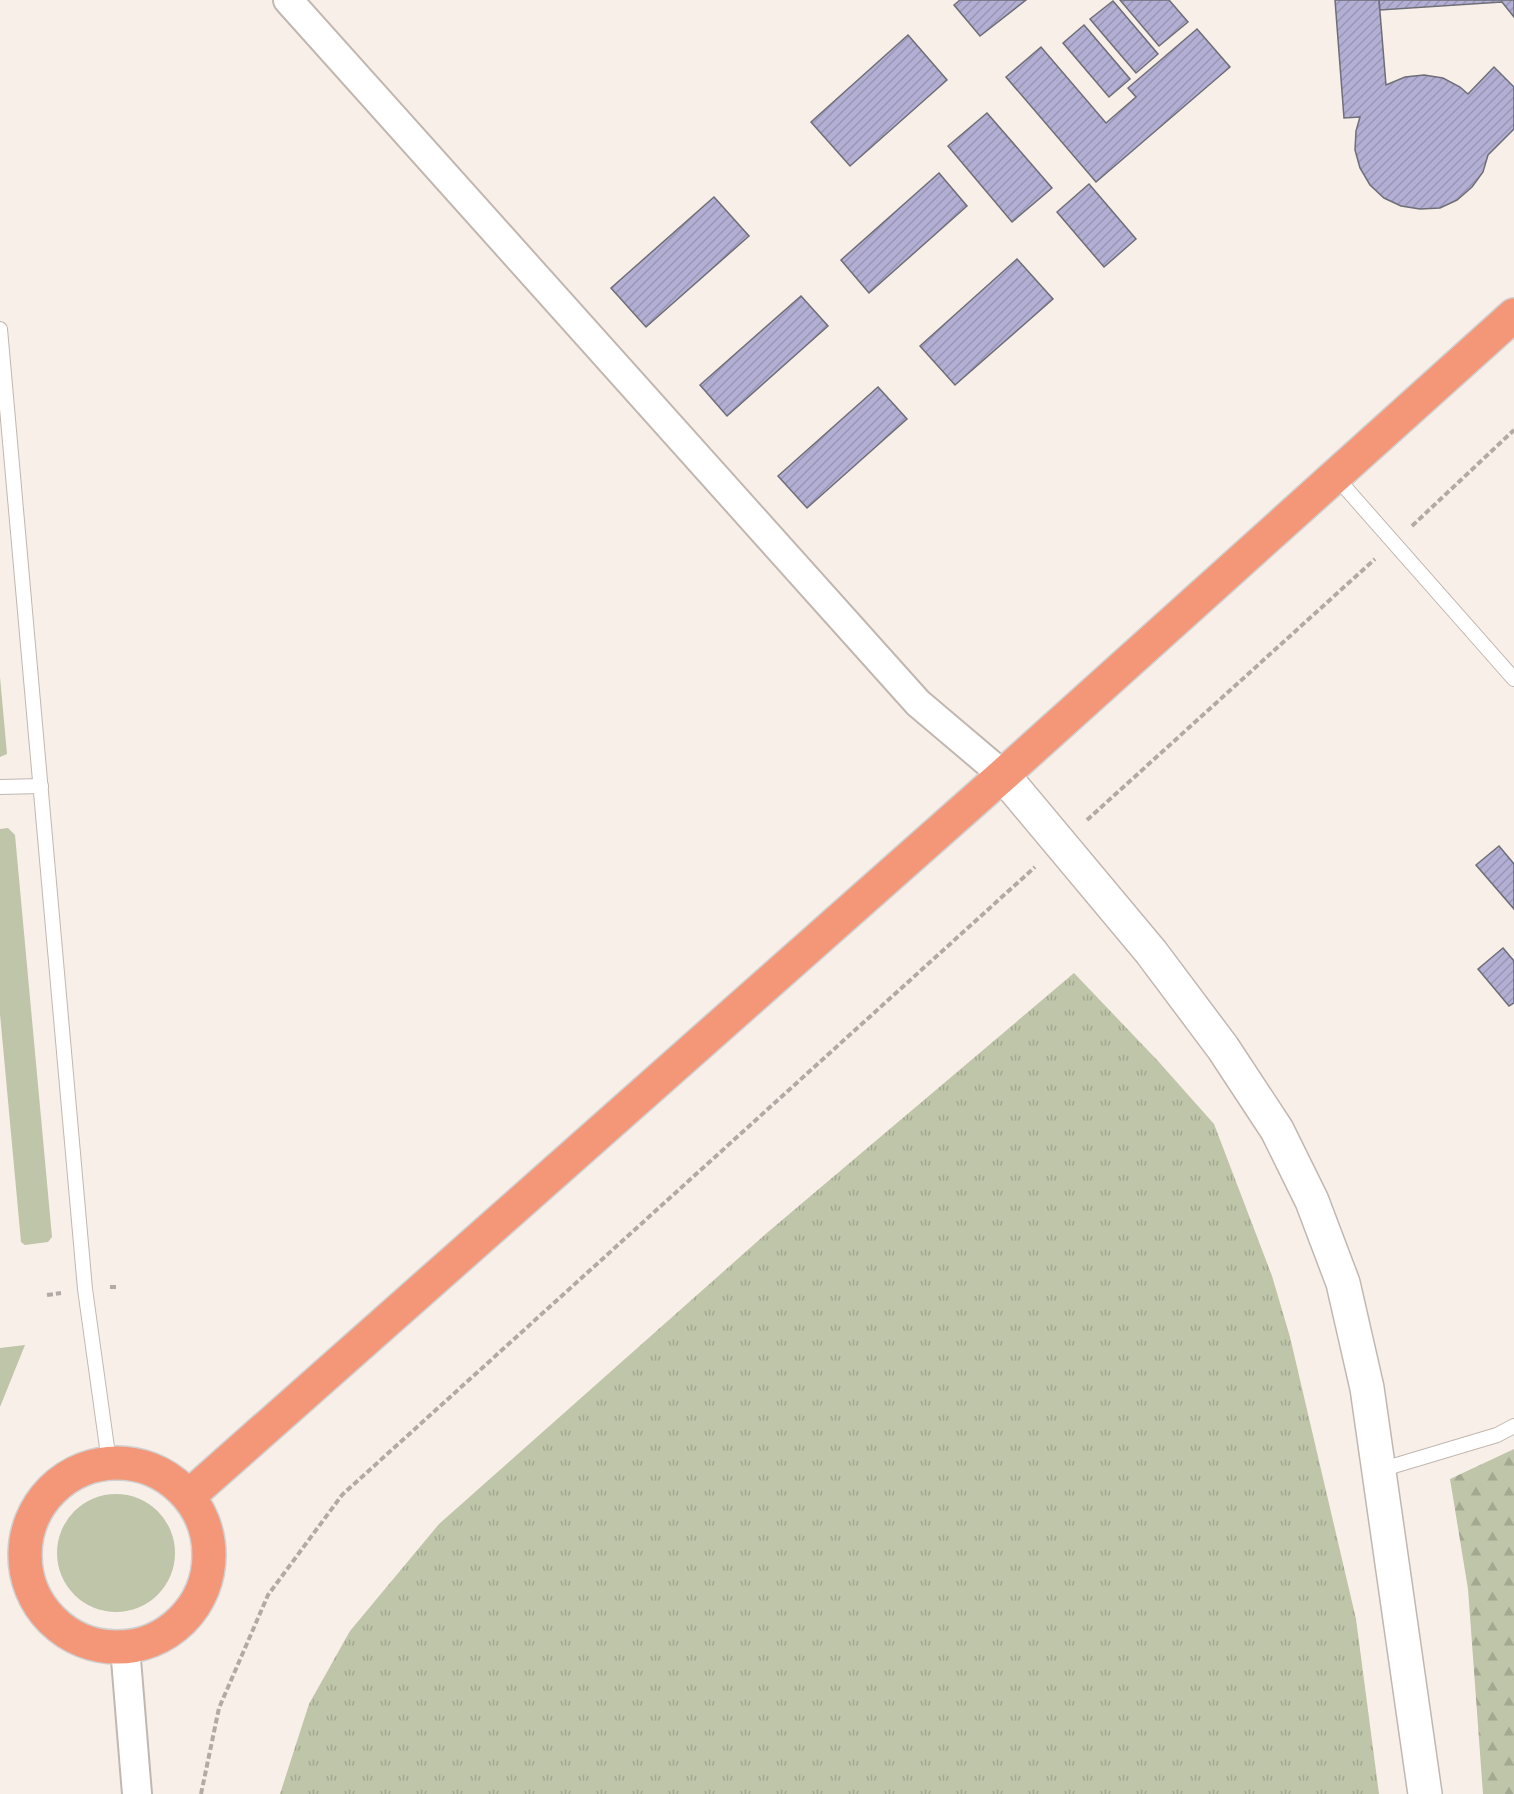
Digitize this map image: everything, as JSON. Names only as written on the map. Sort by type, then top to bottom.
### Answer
[{"type":"highway","points":[[189,1496],[1003,775],[1514,315]]},
{"type":"highway","points":[[109,1462],[132,1463],[173,1480],[189,1496],[201,1515],[208,1536],[210,1558],[206,1580],[198,1601],[184,1619],[167,1633],[147,1642],[125,1647],[102,1646],[81,1640],[62,1629],[45,1613],[33,1595],[13,1575],[24,1551],[28,1529],[37,1509],[50,1490],[77,1471],[109,1462]]},
{"type":"street","points":[[288,0],[918,703],[1003,775],[1151,952],[1222,1048],[1277,1130],[1311,1201],[1343,1283],[1367,1388],[1425,1794]]},
{"type":"street","points":[[125,1647],[137,1794]]},
{"type":"lane","points":[[0,329],[85,1289],[109,1462]]},
{"type":"lane","points":[[1335,477],[1514,679]]},
{"type":"lane","points":[[0,787],[41,786]]},
{"type":"lane","points":[[1380,1470],[1497,1435],[1514,1426]]},
{"type":"path","points":[[201,1794],[219,1708],[268,1595],[342,1495],[1394,543],[1514,430]]},
{"type":"green space","points":[[0,677],[7,754],[0,757]]},
{"type":"green space","points":[[8,828],[15,835],[52,1237],[48,1242],[25,1245],[21,1242],[0,1014],[0,829]]},
{"type":"green space","points":[[1074,973],[1214,1124],[1272,1276],[1290,1337],[1356,1619],[1379,1794],[280,1794],[309,1704],[350,1631],[439,1524],[768,1232]]},
{"type":"green space","points":[[25,1345],[0,1407],[0,1348]]},
{"type":"green space","points":[[1514,1449],[1514,1794],[1483,1794],[1468,1589],[1450,1479]]},
{"type":"green space","points":[[116,1494],[139,1499],[158,1511],[170,1530],[175,1553],[170,1576],[158,1595],[139,1607],[116,1612],[93,1607],[74,1595],[62,1576],[57,1553],[62,1530],[74,1511],[93,1499]]},
{"type":"building","points":[[960,0],[1026,0],[980,36],[954,5]]},
{"type":"building","points":[[1120,0],[1169,0],[1188,22],[1159,46]]},
{"type":"building","points":[[1335,0],[1379,0],[1386,85],[1405,77],[1424,75],[1443,78],[1468,94],[1494,67],[1514,87],[1514,129],[1488,155],[1483,172],[1472,187],[1457,200],[1440,208],[1420,209],[1401,206],[1384,198],[1370,185],[1360,168],[1355,150],[1356,131],[1360,117],[1344,118]]},
{"type":"building","points":[[1379,0],[1514,0],[1514,17],[1502,2],[1380,10]]},
{"type":"building","points":[[1113,1],[1158,54],[1136,73],[1090,19]]},
{"type":"building","points":[[1084,25],[1130,79],[1109,97],[1063,43]]},
{"type":"building","points":[[1197,29],[1230,67],[1096,182],[1006,77],[1041,47],[1106,123],[1136,97],[1128,88]]},
{"type":"building","points":[[908,35],[947,80],[850,166],[811,122]]},
{"type":"building","points":[[987,113],[1052,188],[1012,222],[948,146]]},
{"type":"building","points":[[939,173],[967,206],[869,293],[841,260]]},
{"type":"building","points":[[1089,184],[1136,239],[1104,267],[1057,212]]},
{"type":"building","points":[[714,197],[749,236],[646,327],[611,288]]},
{"type":"building","points":[[1017,259],[1053,299],[955,385],[920,346]]},
{"type":"building","points":[[801,296],[828,326],[727,416],[700,385]]},
{"type":"building","points":[[878,387],[907,419],[807,508],[778,476]]},
{"type":"building","points":[[1499,846],[1514,864],[1514,909],[1476,865]]},
{"type":"building","points":[[1503,948],[1514,961],[1514,1003],[1509,1006],[1478,969]]}]
